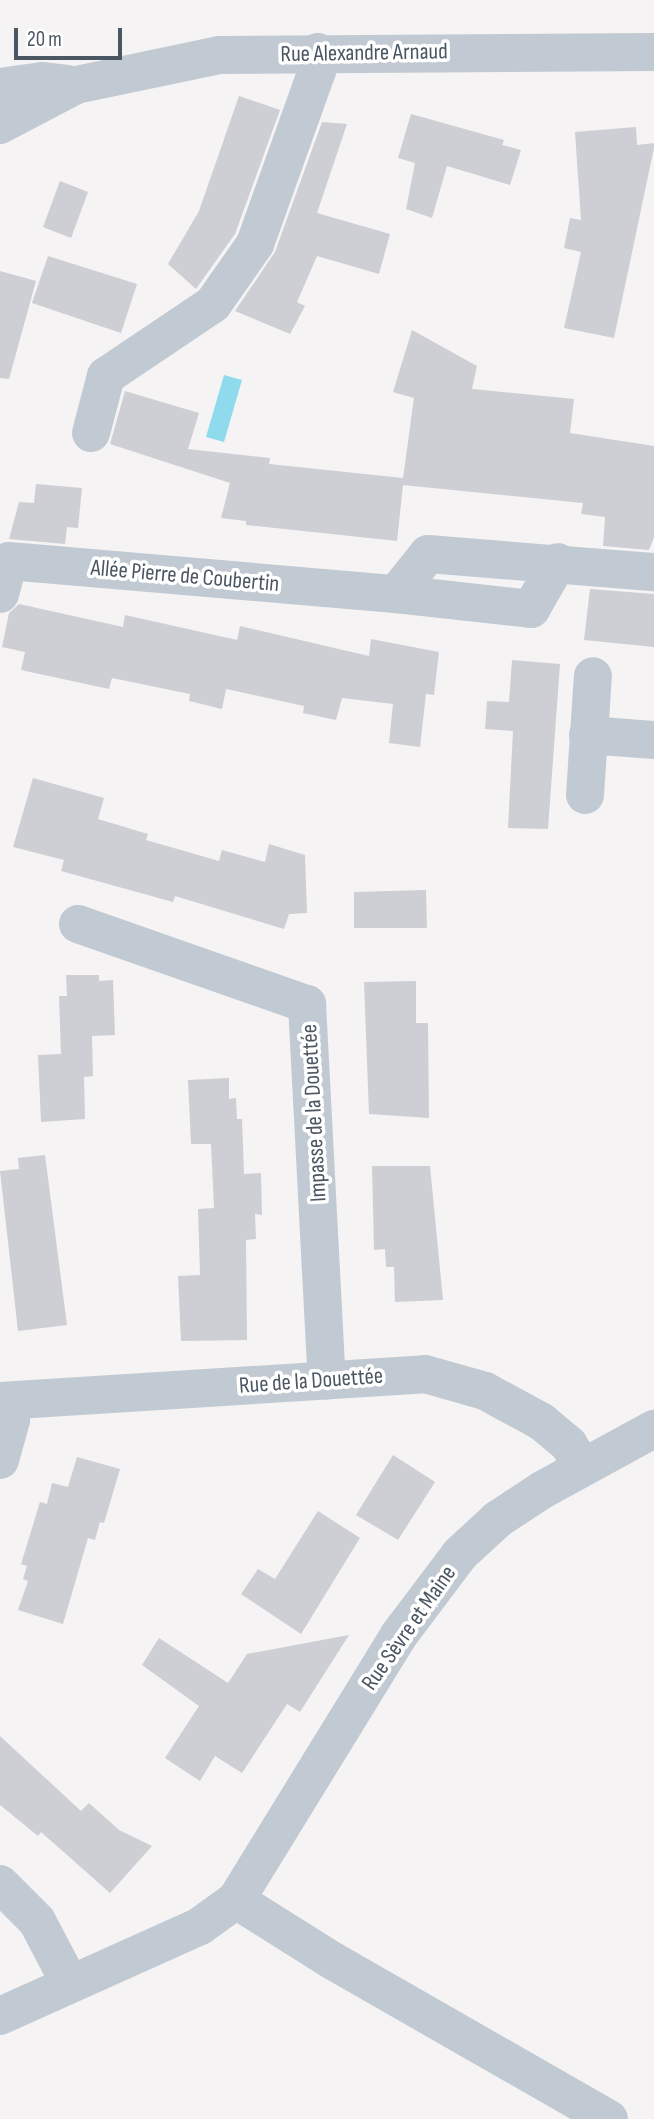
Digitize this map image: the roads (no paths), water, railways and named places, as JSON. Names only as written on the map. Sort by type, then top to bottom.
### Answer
[{"type":"street","name":"Rue Alexandre Arnaud","points":[[0,125],[76,85],[220,55],[318,52],[654,52]]},
{"type":"street","points":[[91,433],[106,376],[214,304],[255,244],[317,71],[318,52]]},
{"type":"street","name":"Rue Alexandre Arnaud","points":[[0,87],[43,81],[76,85]]},
{"type":"street","name":"Allée Pierre de Coubertin","points":[[0,594],[9,561],[396,594],[428,554],[558,562],[654,572]]},
{"type":"street","points":[[585,795],[593,676]]},
{"type":"street","points":[[588,736],[654,740]]},
{"type":"street","name":"Impasse de la Douettée","points":[[78,924],[307,1004],[327,1380]]},
{"type":"street","name":"Rue de la Douettée","points":[[0,1460],[11,1420],[5,1401],[425,1374],[453,1378],[542,1422],[569,1445],[581,1465]]},
{"type":"street","name":"Rue Sèvre et Maine","points":[[0,2016],[69,1982],[200,1926],[236,1900],[421,1603],[460,1554],[498,1519],[581,1465],[654,1429]]},
{"type":"street","points":[[0,1884],[37,1921],[69,1982]]},
{"type":"street","points":[[236,1900],[333,1961],[609,2119]]},
{"type":"water","points":[[224,375],[242,380],[224,442],[206,437]]}]
